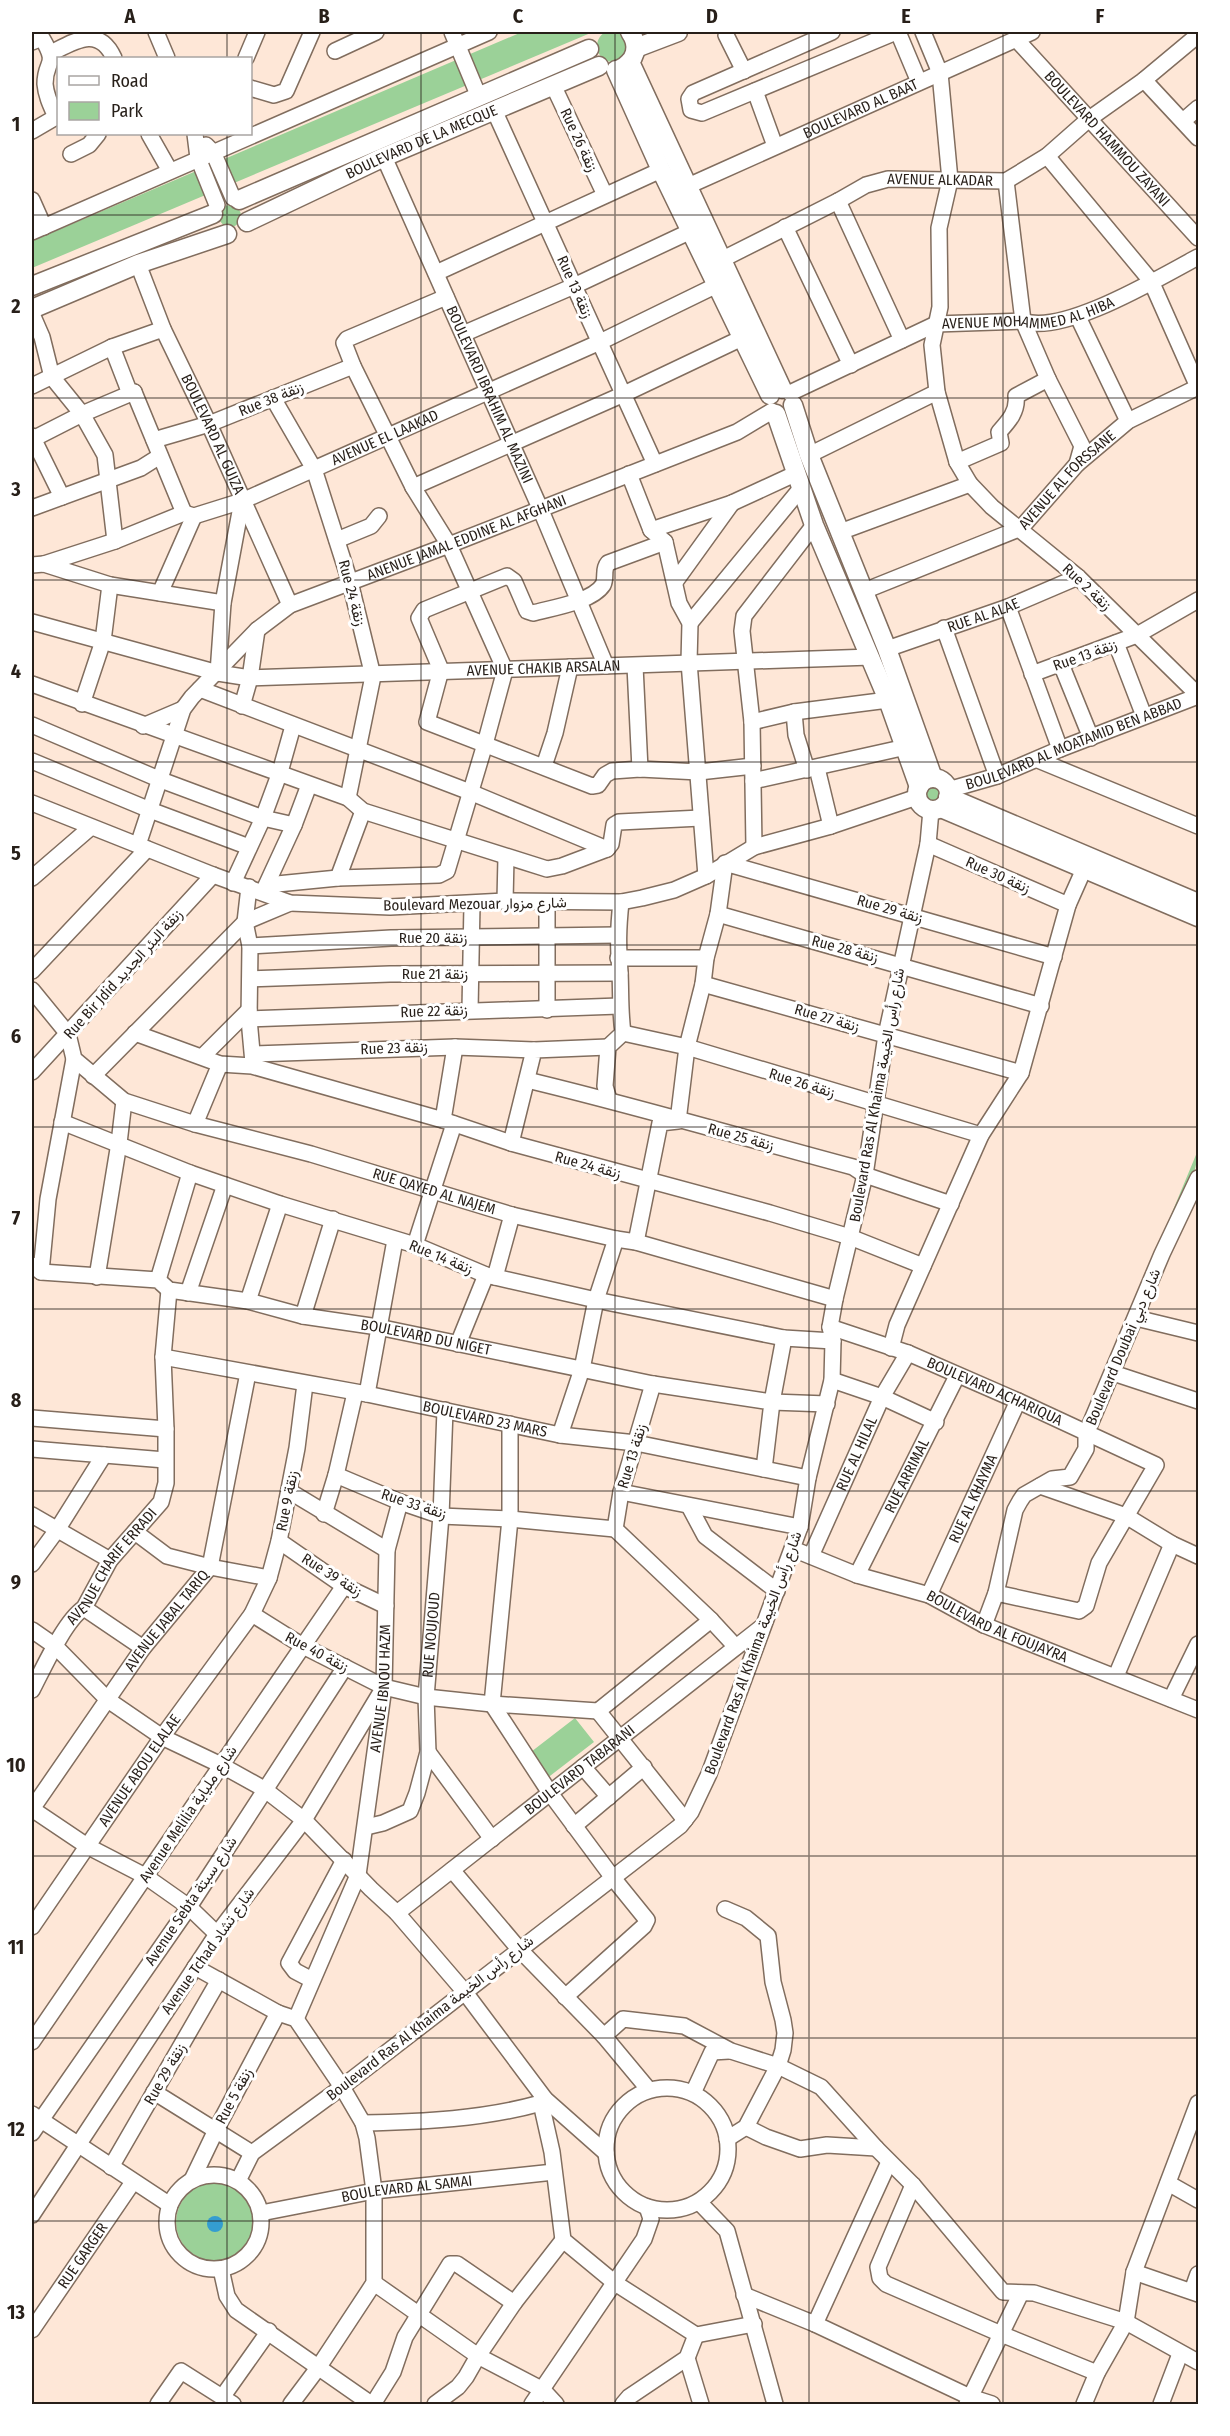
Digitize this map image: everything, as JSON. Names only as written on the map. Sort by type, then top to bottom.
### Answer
[{"type":"main road","name":"BOULEVARD DE LA MECQUE","points":[[247,222],[384,157],[678,32]]},
{"type":"main road","name":"BOULEVARD DE LA MECQUE","points":[[32,286],[479,97],[592,40]]},
{"type":"main road","points":[[592,40],[594,62],[622,56]]},
{"type":"main road","points":[[622,56],[661,170],[744,337],[810,455],[864,591],[888,700],[923,787]]},
{"type":"main road","points":[[622,56],[723,259],[781,401],[799,480],[814,525],[879,653],[923,787],[922,806],[942,801],[1198,903]]},
{"type":"main road","points":[[32,309],[138,264],[242,230],[247,222],[248,212],[225,204],[214,224],[227,234]]},
{"type":"main road","points":[[923,787],[942,781],[942,801]]},
{"type":"main road","points":[[942,801],[1084,869],[1198,917]]},
{"type":"street","points":[[156,32],[167,57]]},
{"type":"street","points":[[246,57],[257,32]]},
{"type":"street","points":[[252,89],[274,95],[286,91],[312,32]]},
{"type":"street","points":[[335,51],[376,32]]},
{"type":"street","points":[[252,134],[455,38],[489,32]]},
{"type":"street","points":[[832,32],[693,93],[689,99],[692,110],[702,112],[897,32],[919,82]]},
{"type":"street","name":"Rue 2 زنقة","points":[[922,32],[940,73],[950,180],[939,228],[940,307],[932,345],[937,393],[957,462],[970,484],[992,507],[1021,528],[1078,577],[1198,695]]},
{"type":"street","name":"BOULEVARD AL BAAT","points":[[688,186],[1032,32]]},
{"type":"street","points":[[726,35],[744,71]]},
{"type":"street","name":"AVENUE ALKADAR","points":[[723,259],[866,185],[888,179],[1006,181],[1047,156],[1089,119],[1144,80],[1198,35]]},
{"type":"street","points":[[32,131],[57,117],[46,94],[45,80],[52,61],[51,53],[42,37]]},
{"type":"street","points":[[51,53],[81,38],[95,39],[110,49],[114,57]]},
{"type":"street","points":[[455,38],[479,97]]},
{"type":"street","name":"BOULEVARD HAMMOU ZAYANI","points":[[1016,39],[1198,238]]},
{"type":"street","points":[[1144,80],[1198,138]]},
{"type":"street","name":"Rue 26 زنقة","points":[[553,85],[605,195]]},
{"type":"street","points":[[755,90],[775,146]]},
{"type":"street","points":[[1183,121],[1198,108]]},
{"type":"street","name":"Rue 13 زنقة","points":[[495,110],[655,464]]},
{"type":"street","points":[[71,154],[89,145],[97,135]]},
{"type":"street","points":[[150,135],[170,171]]},
{"type":"street","points":[[195,135],[198,158],[225,204]]},
{"type":"street","points":[[196,135],[213,152],[225,204]]},
{"type":"street","points":[[32,201],[38,230],[249,135]]},
{"type":"street","points":[[1047,156],[1151,281],[1198,387]]},
{"type":"street","name":"BOULEVARD IBRAHIM AL MAZINI","points":[[384,157],[540,508],[606,666]]},
{"type":"street","points":[[436,273],[661,170]]},
{"type":"street","points":[[1006,181],[1023,321],[1048,379],[1082,446],[1077,464]]},
{"type":"street","points":[[838,201],[902,340]]},
{"type":"street","points":[[785,227],[851,365]]},
{"type":"street","points":[[463,334],[574,286],[691,231]]},
{"type":"street","name":"AVENUE MOHAMMED AL HIBA","points":[[781,401],[936,324],[1023,321],[1033,325],[1078,316],[1198,257]]},
{"type":"street","name":"BOULEVARD AL GUIZA","points":[[138,264],[163,329],[210,424],[242,501],[290,605]]},
{"type":"street","name":"AVENUE EL LAAKAD","points":[[38,564],[115,541],[189,514],[242,501],[600,342],[717,285]]},
{"type":"street","points":[[260,888],[339,878],[439,875],[447,871],[457,840],[505,670],[449,545],[413,487],[344,347],[347,339],[446,297]]},
{"type":"street","points":[[32,314],[42,337],[52,377],[82,414],[105,455],[115,541]]},
{"type":"street","points":[[1078,316],[1128,421]]},
{"type":"street","points":[[32,386],[112,347],[163,329]]},
{"type":"street","points":[[413,487],[624,394],[744,337]]},
{"type":"street","points":[[112,347],[129,391],[134,392],[160,456],[189,514],[160,593]]},
{"type":"street","name":"Rue 38 زنقة","points":[[154,440],[210,424],[353,366]]},
{"type":"street","points":[[957,462],[1001,443],[999,432],[1017,404],[1016,396],[1048,379]]},
{"type":"street","name":"AVENUE AL FORSSANE","points":[[864,591],[1021,528],[1077,464],[1128,421],[1198,387]]},
{"type":"street","points":[[62,497],[32,437],[134,392]]},
{"type":"street","points":[[810,455],[937,393]]},
{"type":"street","name":"Rue 24 زنقة","points":[[273,398],[314,469],[350,582],[373,676],[348,798]]},
{"type":"street","name":"ANENUE JAMAL EDDINE AL AFGHANI","points":[[186,706],[257,630],[290,605],[737,432],[781,401]]},
{"type":"street","points":[[32,508],[141,468],[160,456]]},
{"type":"street","points":[[629,474],[651,530],[665,542],[679,603],[690,623],[689,662],[706,876]]},
{"type":"street","points":[[651,530],[799,480]]},
{"type":"street","points":[[690,623],[799,480]]},
{"type":"street","points":[[840,532],[970,484]]},
{"type":"street","points":[[218,673],[224,603],[242,501]]},
{"type":"street","points":[[675,582],[732,503]]},
{"type":"street","points":[[337,540],[370,526],[379,516]]},
{"type":"street","points":[[754,848],[752,722],[747,660],[742,631],[744,616],[814,525]]},
{"type":"street","points":[[665,542],[608,563],[604,569],[602,586],[579,601],[532,613],[527,611],[514,581],[507,576],[420,613],[419,618],[441,670],[427,722],[592,786],[598,785],[605,775],[612,771],[640,769],[699,772],[753,766]]},
{"type":"street","points":[[38,564],[110,585],[224,603]]},
{"type":"street","name":"RUE AL ALAE","points":[[879,653],[1008,607],[1078,577]]},
{"type":"street","points":[[82,704],[103,641],[110,585]]},
{"type":"street","name":"Rue 13 زنقة","points":[[1032,674],[1137,635],[1198,600]]},
{"type":"street","points":[[1008,607],[1060,749]]},
{"type":"street","name":"AVENUE CHAKIB ARSALAN","points":[[32,622],[218,673],[250,678],[373,676],[441,670],[635,666],[879,653]]},
{"type":"street","points":[[944,628],[997,776]]},
{"type":"street","points":[[242,706],[250,678],[257,630]]},
{"type":"street","points":[[1116,643],[1144,716]]},
{"type":"street","points":[[1061,664],[1091,738]]},
{"type":"street","points":[[635,666],[640,769]]},
{"type":"street","points":[[544,766],[555,733],[570,667]]},
{"type":"street","points":[[32,684],[143,726],[280,772],[309,786],[348,798],[363,811],[547,869],[562,866],[607,849],[611,844],[614,825],[619,822],[701,818]]},
{"type":"street","points":[[200,689],[470,792],[607,849]]},
{"type":"street","name":"BOULEVARD AL MOATAMID BEN ABBAD","points":[[942,801],[1060,749],[1198,695]]},
{"type":"street","points":[[752,722],[794,712],[888,700]]},
{"type":"street","points":[[143,726],[186,706]]},
{"type":"street","points":[[32,971],[142,847],[150,810],[186,706]]},
{"type":"street","points":[[794,712],[796,735],[812,769],[831,826]]},
{"type":"street","points":[[32,725],[160,780],[263,818],[294,825]]},
{"type":"street","points":[[233,883],[263,818],[280,772],[293,726]]},
{"type":"street","points":[[753,781],[906,747]]},
{"type":"street","points":[[1038,760],[1198,826]]},
{"type":"street","points":[[32,761],[150,810],[249,847]]},
{"type":"street","points":[[93,1076],[245,922],[260,888],[294,825],[309,786]]},
{"type":"street","name":"Boulevard Mezouar شارع مزوار","points":[[32,803],[233,883],[260,888],[290,903],[390,907],[505,902],[621,902],[674,890],[706,876],[754,848],[831,826],[923,787]]},
{"type":"street","name":"Boulevard Ras Al Khaima شارع رأس الخيمة","points":[[238,2181],[252,2152],[342,2087],[685,1820],[709,1774],[800,1527],[808,1478],[832,1380],[835,1299],[865,1175],[886,1035],[911,915],[928,844],[942,801]]},
{"type":"street","points":[[339,878],[363,811]]},
{"type":"street","points":[[32,878],[90,828]]},
{"type":"street","name":"Rue 30 زنقة","points":[[928,844],[1068,905]]},
{"type":"street","points":[[505,902],[506,857]]},
{"type":"street","points":[[636,1242],[660,1123],[678,1121],[687,1047],[718,914],[725,863]]},
{"type":"street","name":"Rue 29 زنقة","points":[[725,863],[1054,957]]},
{"type":"street","points":[[891,1348],[897,1325],[981,1135],[1021,1073],[1068,905],[1084,869]]},
{"type":"street","name":"Rue Bir Jdid زنقة البئر الجديد","points":[[32,1072],[213,875]]},
{"type":"street","points":[[546,902],[547,1010]]},
{"type":"street","points":[[609,1100],[605,1086],[608,1047],[623,1033],[619,1006],[617,935],[621,902]]},
{"type":"street","points":[[245,922],[290,903]]},
{"type":"street","points":[[470,1010],[472,904]]},
{"type":"street","name":"Rue 28 زنقة","points":[[718,914],[1041,1006]]},
{"type":"street","points":[[135,1033],[220,1064],[253,1060],[249,1014],[250,946],[245,922]]},
{"type":"street","name":"Rue 20 زنقة","points":[[250,946],[391,938],[617,935]]},
{"type":"street","name":"Rue 21 زنقة","points":[[249,978],[548,972],[706,958]]},
{"type":"street","name":"Rue 27 زنقة","points":[[703,984],[1021,1073]]},
{"type":"street","points":[[32,990],[68,1034],[74,1059],[36,1268]]},
{"type":"street","name":"Rue 22 زنقة","points":[[249,1014],[547,1010],[619,1006]]},
{"type":"street","points":[[202,1056],[249,1014]]},
{"type":"street","name":"Rue 26 زنقة","points":[[623,1033],[687,1047],[876,1106],[981,1135]]},
{"type":"street","points":[[415,1245],[448,1122],[455,1047]]},
{"type":"street","name":"Rue 23 زنقة","points":[[253,1060],[455,1047],[534,1050],[608,1047]]},
{"type":"street","points":[[511,1143],[534,1050]]},
{"type":"street","name":"RUE QAYED AL NAJEM","points":[[74,1059],[124,1101],[195,1124],[311,1154],[512,1215],[636,1242],[835,1299]]},
{"type":"street","name":"Rue 24 زنقة","points":[[253,1060],[511,1143],[620,1174],[648,1179],[850,1237],[923,1266]]},
{"type":"street","points":[[195,1124],[220,1064]]},
{"type":"street","name":"Rue 25 زنقة","points":[[527,1080],[609,1100],[678,1121],[853,1167],[865,1175],[951,1204]]},
{"type":"street","points":[[97,1277],[124,1101]]},
{"type":"street","name":"Rue 14 زنقة","points":[[62,1122],[190,1173],[280,1204],[415,1245],[491,1276],[784,1338],[832,1334]]},
{"type":"street","name":"AVENUE CHARIF ERRADI","points":[[32,1690],[55,1646],[78,1611],[84,1608],[110,1560],[161,1502],[166,1483],[162,1357],[164,1285],[190,1173]]},
{"type":"street","name":"Boulevard Doubai شارع دبي","points":[[984,1624],[996,1593],[1015,1510],[1024,1495],[1052,1479],[1070,1477],[1086,1449],[1086,1434],[1162,1254],[1198,1178]]},
{"type":"street","points":[[188,1293],[225,1185]]},
{"type":"street","points":[[248,1301],[280,1204]]},
{"type":"street","points":[[458,1344],[491,1276],[512,1215]]},
{"type":"street","points":[[303,1316],[333,1219]]},
{"type":"street","points":[[560,1435],[582,1369],[596,1300],[616,1239]]},
{"type":"street","points":[[324,1514],[361,1394],[378,1327],[395,1240]]},
{"type":"street","name":"BOULEVARD DU NIGET","points":[[36,1268],[164,1285],[188,1293],[248,1301],[303,1316],[378,1327],[653,1384],[772,1402],[826,1404]]},
{"type":"street","points":[[1136,1318],[1198,1333]]},
{"type":"street","name":"BOULEVARD ACHARIQUA","points":[[832,1334],[908,1353],[1156,1465],[1126,1516]]},
{"type":"street","points":[[764,1469],[772,1402],[784,1338]]},
{"type":"street","name":"RUE AL HILAL","points":[[811,1556],[882,1397],[908,1353]]},
{"type":"street","name":"BOULEVARD 23 MARS","points":[[162,1357],[445,1410],[560,1435],[636,1443],[808,1478]]},
{"type":"street","name":"AVENUE JABAL TARIQ","points":[[32,1809],[143,1648],[210,1567],[248,1373]]},
{"type":"street","points":[[1113,1373],[1198,1401]]},
{"type":"street","name":"RUE ARRIMAL","points":[[857,1575],[936,1422],[957,1376]]},
{"type":"street","points":[[832,1380],[882,1397],[936,1422]]},
{"type":"street","name":"Rue 9 زنقة","points":[[252,1614],[269,1578],[279,1541],[297,1448],[304,1384]]},
{"type":"street","name":"Rue 13 زنقة","points":[[615,1529],[621,1492],[653,1384]]},
{"type":"street","name":"RUE AL KHAYMA","points":[[929,1595],[1018,1401]]},
{"type":"street","name":"RUE NOUJOUD","points":[[366,1827],[383,1823],[410,1811],[428,1752],[426,1697],[441,1516],[445,1410]]},
{"type":"street","points":[[32,1418],[166,1429]]},
{"type":"street","points":[[510,1424],[510,1519],[492,1704],[550,1793],[647,1920],[644,1926],[565,1997]]},
{"type":"street","points":[[32,1449],[165,1460]]},
{"type":"street","points":[[32,1564],[57,1530],[104,1455]]},
{"type":"street","name":"Rue 33 زنقة","points":[[336,1475],[400,1502],[441,1516],[510,1519],[615,1529]]},
{"type":"street","points":[[1040,1486],[1126,1516],[1172,1544],[1198,1556]]},
{"type":"street","points":[[289,1491],[387,1550]]},
{"type":"street","points":[[621,1492],[800,1527]]},
{"type":"street","name":"AVENUE IBNOU HAZM","points":[[296,2019],[358,1875],[384,1687],[387,1550],[400,1502]]},
{"type":"street","points":[[689,1506],[705,1536],[777,1591]]},
{"type":"street","points":[[32,1515],[110,1560]]},
{"type":"street","points":[[996,1593],[1079,1611],[1086,1606],[1099,1563],[1126,1516]]},
{"type":"street","points":[[615,1529],[711,1620],[736,1647]]},
{"type":"street","points":[[135,1532],[167,1556],[269,1578]]},
{"type":"street","name":"Rue 39 زنقة","points":[[279,1541],[345,1586],[386,1606]]},
{"type":"street","points":[[1116,1676],[1172,1544]]},
{"type":"street","name":"BOULEVARD AL FOUJAYRA","points":[[793,1549],[857,1575],[929,1595],[984,1624],[1198,1710]]},
{"type":"street","name":"Avenue Melilia شارع ملياية","points":[[32,2042],[345,1586]]},
{"type":"street","points":[[84,1608],[143,1648]]},
{"type":"street","name":"Rue 40 زنقة","points":[[252,1614],[303,1646],[384,1687],[426,1697],[598,1711]]},
{"type":"street","name":"AVENUE ABOU ELALAE","points":[[32,1927],[162,1737],[252,1614]]},
{"type":"street","points":[[685,1820],[598,1711],[711,1620]]},
{"type":"street","name":"BOULEVARD TABARANI","points":[[397,1913],[763,1626]]},
{"type":"street","points":[[32,1630],[55,1646],[108,1700],[162,1737],[221,1765],[264,1789],[304,1820],[371,1890],[397,1913],[464,1991],[543,2101],[606,2153]]},
{"type":"street","points":[[1171,1699],[1198,1644]]},
{"type":"street","name":"Avenue Sebta شارع سبتة","points":[[32,2133],[36,2117],[189,1906],[345,1666]]},
{"type":"street","name":"Avenue Tchad شارع تشاد","points":[[32,2216],[195,1967],[304,1820],[384,1687]]},
{"type":"street","points":[[428,1752],[492,1839]]},
{"type":"street","points":[[584,1767],[609,1797]]},
{"type":"street","points":[[574,1826],[644,1767]]},
{"type":"street","points":[[32,1809],[87,1846],[145,1876],[189,1906],[218,1934]]},
{"type":"street","points":[[312,1980],[295,1971],[290,1963],[344,1860]]},
{"type":"street","points":[[452,1870],[519,1949],[604,2036],[649,2090]]},
{"type":"street","points":[[725,1909],[746,1918],[768,1936],[772,1982],[785,2033],[778,2066],[746,2127],[727,2139]]},
{"type":"street","points":[[195,1967],[278,2013],[296,2019],[342,2087],[363,2123],[374,2191],[374,2283],[318,2368],[291,2404]]},
{"type":"street","name":"Rue 29 زنقة","points":[[111,2167],[219,1980]]},
{"type":"street","name":"Rue 5 زنقة","points":[[192,2180],[278,2013]]},
{"type":"street","points":[[604,2036],[623,2019],[684,2026],[731,2051],[778,2066],[821,2087],[913,2185],[1004,2292],[1034,2293],[1126,2322],[1198,2362]]},
{"type":"street","points":[[693,2093],[712,2052],[731,2051]]},
{"type":"street","points":[[679,2089],[693,2093],[716,2112],[723,2125],[727,2139],[727,2159],[721,2178],[699,2202],[677,2210],[647,2207],[623,2192],[608,2168],[606,2153],[608,2131],[626,2103],[649,2090],[679,2089]]},
{"type":"street","points":[[154,2092],[252,2152]]},
{"type":"street","points":[[363,2123],[508,2112],[543,2101]]},
{"type":"street","points":[[543,2101],[563,2240],[615,2283],[696,2335],[754,2324]]},
{"type":"street","points":[[1084,2404],[1097,2373],[1126,2322],[1134,2272],[1197,2112]]},
{"type":"street","points":[[36,2117],[170,2205]]},
{"type":"street","points":[[746,2127],[800,2149],[827,2145],[876,2148]]},
{"type":"street","points":[[815,2324],[889,2162]]},
{"type":"street","name":"BOULEVARD AL SAMAI","points":[[261,2213],[374,2191],[554,2172]]},
{"type":"street","points":[[215,2175],[238,2181],[253,2195],[261,2213],[260,2235],[250,2254],[232,2267],[207,2270],[194,2265],[182,2257],[173,2246],[168,2233],[167,2219],[170,2205],[183,2187],[192,2180],[215,2175]]},
{"type":"street","name":"RUE GARGER","points":[[32,2330],[133,2182]]},
{"type":"street","points":[[1168,2183],[1198,2200]]},
{"type":"street","points":[[913,2185],[878,2267],[880,2278],[886,2284],[1097,2373]]},
{"type":"street","points":[[699,2202],[727,2231],[775,2404]]},
{"type":"street","points":[[532,2404],[644,2239],[651,2219],[647,2207]]},
{"type":"street","points":[[644,2239],[677,2210]]},
{"type":"street","points":[[435,2404],[458,2387],[514,2303],[563,2240]]},
{"type":"street","points":[[221,2269],[231,2304],[236,2310],[372,2404],[393,2372],[402,2342],[448,2265],[454,2263],[514,2303]]},
{"type":"street","points":[[1134,2272],[1195,2292],[1198,2274]]},
{"type":"street","points":[[374,2283],[478,2356],[543,2390],[556,2404]]},
{"type":"street","points":[[969,2401],[1021,2293]]},
{"type":"street","points":[[744,2295],[815,2324],[969,2401],[992,2404]]},
{"type":"street","points":[[158,2404],[181,2371],[228,2400],[269,2331]]},
{"type":"street","points":[[623,2404],[629,2397],[687,2358],[696,2335]]},
{"type":"street","points":[[1161,2404],[1180,2354]]},
{"type":"street","points":[[687,2358],[701,2404]]},
{"type":"green space","points":[[613,30],[624,35],[629,46],[624,57],[613,62],[602,57],[597,46],[602,35]]},
{"type":"green space","points":[[522,32],[593,32],[32,268],[32,241]]},
{"type":"green space","points":[[230,205],[238,208],[241,216],[238,224],[230,227],[222,224],[219,216],[222,208]]},
{"type":"green space","points":[[927,783],[938,783],[942,787],[940,802],[929,804],[922,797]]},
{"type":"green space","points":[[1198,1150],[1195,1169],[1187,1190],[1166,1227]]},
{"type":"green space","points":[[575,1718],[594,1742],[546,1779],[527,1755]]},
{"type":"green space","points":[[215,2183],[230,2186],[247,2200],[254,2222],[251,2237],[237,2254],[215,2261],[200,2258],[183,2244],[176,2222],[179,2207],[193,2190]]},
{"type":"water","points":[[215,2216],[221,2218],[223,2224],[221,2230],[215,2232],[209,2230],[207,2224],[209,2218]]}]
